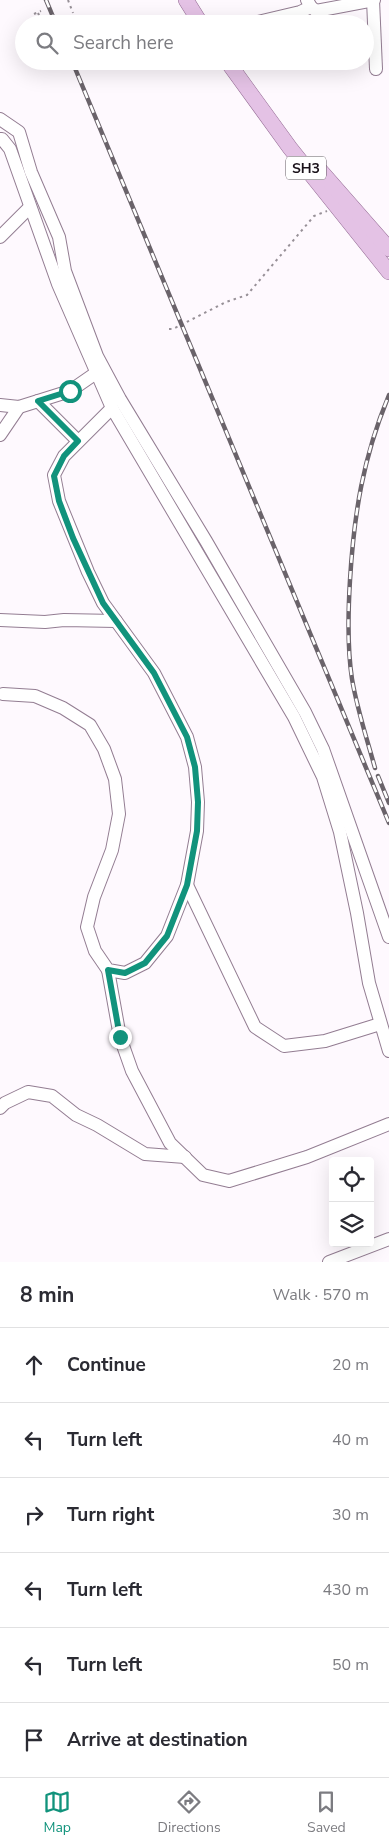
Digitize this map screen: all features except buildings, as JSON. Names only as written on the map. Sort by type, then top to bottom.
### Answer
[{"type":"main road","points":[[186,0],[195,15]]},
{"type":"main road","points":[[195,0],[204,15]]},
{"type":"main road","name":"SH3","points":[[234,70],[323,181],[389,249]]},
{"type":"main road","name":"SH3","points":[[242,70],[389,272]]},
{"type":"street","points":[[287,15],[300,12],[309,4],[316,11],[373,0],[374,15]]},
{"type":"street","points":[[374,23],[376,69]]},
{"type":"street","points":[[0,120],[19,132],[30,172],[59,237],[66,271],[97,356],[120,399],[206,541],[300,704],[323,749],[389,937]]},
{"type":"street","points":[[0,139],[10,148],[58,284],[112,408],[294,717],[323,777],[340,832],[369,983],[389,1051]]},
{"type":"street","points":[[0,237],[30,207]]},
{"type":"street","points":[[0,405],[20,407],[70,391],[96,373]]},
{"type":"street","points":[[38,401],[78,441]]},
{"type":"street","points":[[0,435],[20,407]]},
{"type":"street","points":[[108,970],[125,973],[145,963],[167,936],[187,885],[197,831],[198,802],[195,767],[187,737],[154,673],[103,603],[73,538],[59,501],[54,476],[64,456],[112,408]]},
{"type":"street","points":[[0,620],[45,622],[64,620],[116,621]]},
{"type":"street","points":[[3,694],[35,696],[63,708],[90,725],[104,749],[116,779],[119,814],[112,850],[94,897],[87,927],[95,951],[108,970],[120,1037],[132,1071],[170,1143],[203,1175],[229,1181],[307,1157],[389,1124]]},
{"type":"street","points":[[187,885],[255,1027],[284,1046],[325,1041],[380,1024]]},
{"type":"street","points":[[0,1108],[5,1103],[28,1092],[52,1096],[76,1115],[98,1125],[145,1154],[185,1157]]},
{"type":"street","points":[[329,1262],[389,1239]]},
{"type":"path","points":[[68,0],[74,13]]},
{"type":"path","points":[[34,14],[39,12],[40,15]]},
{"type":"path","points":[[169,329],[173,329],[201,316],[226,302],[247,295],[314,216],[328,210]]},
{"type":"path","points":[[198,313],[201,316]]},
{"type":"railway","points":[[46,0],[52,15]]},
{"type":"railway","points":[[76,70],[389,823]]},
{"type":"railway","points":[[375,768],[359,713],[350,667],[349,605],[354,532],[361,486],[372,441],[389,395]]},
{"type":"railway","points":[[378,776],[389,803]]},
{"type":"route","points":[[70,391],[38,401],[78,441],[64,456],[54,476],[59,501],[73,538],[103,603],[154,673],[187,737],[195,767],[198,802],[197,831],[187,885],[167,936],[145,963],[125,973],[108,970],[120,1037]]}]
